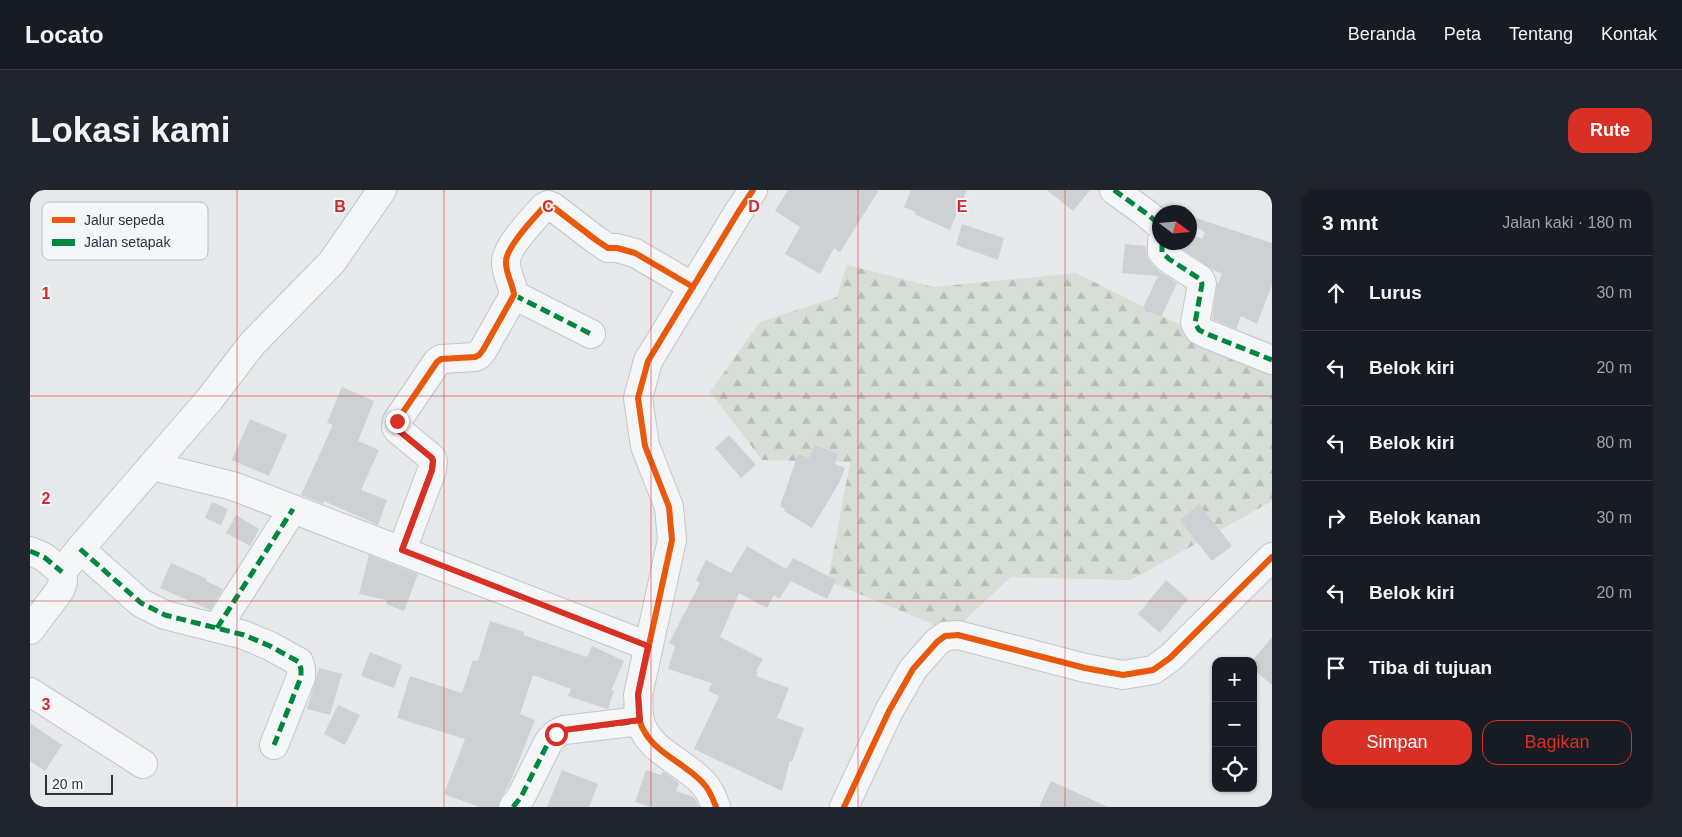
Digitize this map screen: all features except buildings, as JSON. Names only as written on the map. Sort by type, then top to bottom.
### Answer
[{"type":"street","points":[[30,630],[60,590],[63,582],[62,572],[80,549],[209,400],[252,344],[332,262],[382,190]]},
{"type":"street","points":[[716,807],[710,791],[703,783],[666,755],[647,736],[640,720],[638,694],[672,540],[669,507],[645,446],[638,398],[648,361],[753,190]]},
{"type":"street","points":[[1114,190],[1152,218]]},
{"type":"street","points":[[402,550],[432,470],[433,461],[432,458],[398,430],[396,427],[397,421],[437,362],[441,359],[480,355],[514,295],[506,264],[507,255],[521,233],[544,207],[553,207],[608,248],[617,248],[635,253],[693,287]]},
{"type":"street","points":[[1162,250],[1169,259],[1200,279],[1202,284],[1195,324],[1199,330],[1272,360]]},
{"type":"street","points":[[514,295],[591,334]]},
{"type":"street","points":[[152,466],[233,486],[648,646]]},
{"type":"street","points":[[217,628],[293,509]]},
{"type":"street","points":[[80,549],[141,603],[165,616],[244,635],[291,656],[300,664],[301,677],[274,744]]},
{"type":"street","points":[[30,551],[44,557],[62,572]]},
{"type":"street","points":[[844,807],[869,751],[898,694],[913,669],[937,642],[945,636],[958,636],[1085,668],[1123,675],[1153,670],[1170,658],[1272,557]]},
{"type":"street","points":[[30,692],[143,764]]},
{"type":"street","points":[[513,807],[521,798],[549,741],[556,734],[564,730],[640,720]]},
{"type":"green space","points":[[847,265],[934,287],[1076,273],[1272,371],[1272,501],[1131,580],[1011,577],[952,632],[828,581],[850,462],[762,460],[710,392],[760,322],[837,297]]},
{"type":"marked path","points":[[1114,190],[1152,218]]},
{"type":"marked path","points":[[1162,250],[1169,259],[1200,279],[1202,284],[1195,323],[1199,330],[1272,360]]},
{"type":"marked path","points":[[514,295],[591,334]]},
{"type":"marked path","points":[[217,628],[293,509]]},
{"type":"marked path","points":[[80,549],[141,603],[165,615],[244,635],[270,646],[299,662],[301,677],[274,745]]},
{"type":"marked path","points":[[30,551],[44,557],[62,572]]},
{"type":"marked path","points":[[513,807],[521,797],[549,741],[556,734],[564,730],[640,721]]},
{"type":"cycle path","points":[[716,807],[705,786],[695,775],[651,741],[639,719],[638,695],[672,540],[669,507],[645,446],[638,398],[648,361],[753,190]]},
{"type":"cycle path","points":[[402,550],[432,470],[433,461],[432,458],[398,430],[396,427],[397,421],[437,362],[441,359],[475,357],[483,350],[514,295],[507,269],[506,261],[508,255],[522,232],[544,207],[548,205],[553,207],[608,248],[617,248],[635,253],[693,287]]},
{"type":"cycle path","points":[[844,807],[889,711],[913,669],[937,642],[945,636],[958,635],[1085,668],[1123,675],[1153,670],[1170,658],[1272,557]]},
{"type":"route","points":[[397,421],[396,427],[398,430],[432,458],[433,461],[432,470],[402,550],[648,646],[638,694],[640,720],[564,730],[556,734]]}]
